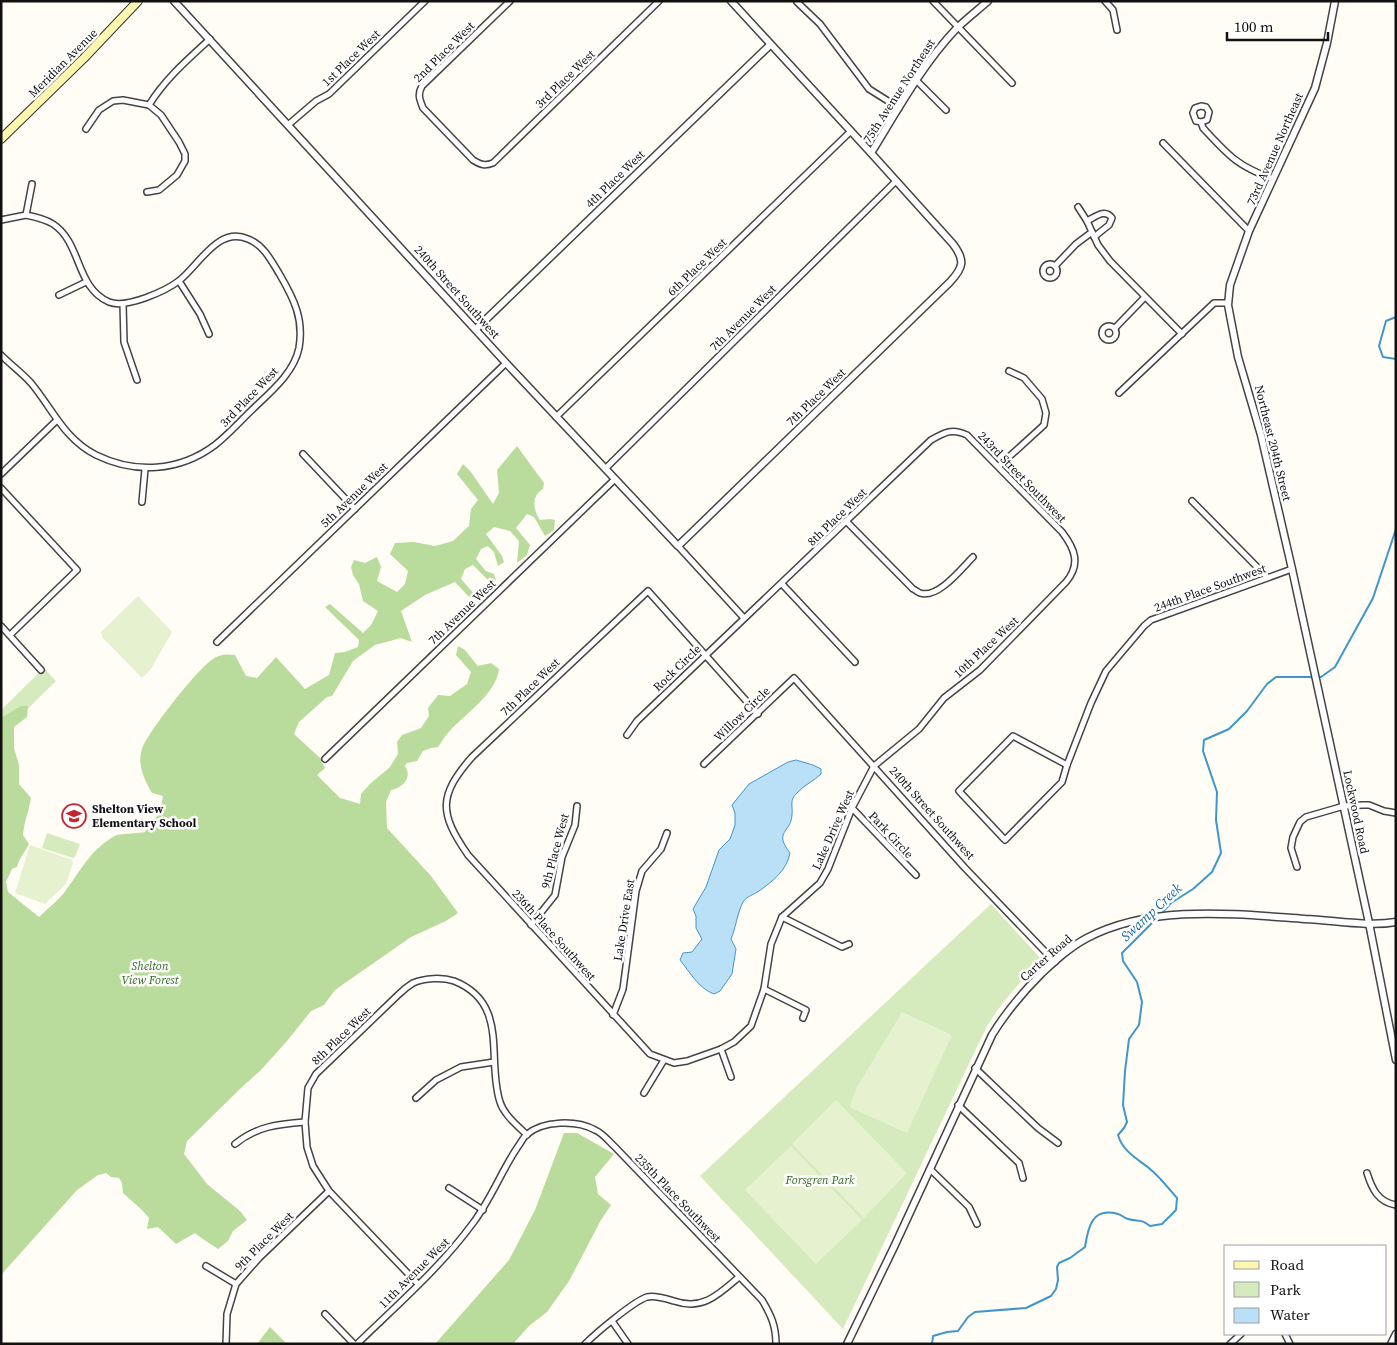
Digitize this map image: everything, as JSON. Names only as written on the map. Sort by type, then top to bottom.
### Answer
[{"type":"main road","points":[[125,16],[131,1]]},
{"type":"main road","name":"Meridian Avenue","points":[[1,139],[138,1]]},
{"type":"street","name":"1st Place West","points":[[288,125],[316,101],[329,94],[425,1]]},
{"type":"street","name":"2nd Place West","points":[[481,164],[473,160],[423,108],[419,92],[422,86],[510,1]]},
{"type":"street","name":"3rd Place West","points":[[481,164],[492,163],[660,1]]},
{"type":"street","points":[[730,1],[896,181]]},
{"type":"street","points":[[933,1],[1012,82]]},
{"type":"street","name":"75th Avenue Northeast","points":[[871,153],[942,45],[958,27],[988,1]]},
{"type":"street","points":[[1105,1],[1113,10],[1117,30]]},
{"type":"street","name":"73rd Avenue Northeast","points":[[1231,323],[1228,303],[1230,285],[1249,231],[1314,88],[1327,43],[1335,1]]},
{"type":"street","name":"240th Street Southwest","points":[[174,2],[614,480],[744,618]]},
{"type":"street","points":[[797,2],[820,24],[869,89],[899,108]]},
{"type":"street","points":[[149,106],[157,92],[172,75],[210,39]]},
{"type":"street","name":"4th Place West","points":[[476,329],[770,45]]},
{"type":"street","points":[[916,82],[946,110]]},
{"type":"street","points":[[86,129],[99,110],[113,102],[123,100],[149,106],[161,115],[180,142],[185,161],[177,175],[159,190],[147,192]]},
{"type":"street","points":[[1202,122],[1203,128],[1230,157],[1249,170],[1273,180]]},
{"type":"street","name":"6th Place West","points":[[556,417],[851,131]]},
{"type":"street","points":[[1163,143],[1249,231]]},
{"type":"street","name":"7th Place West","points":[[678,546],[958,273],[961,267],[961,256],[896,181]]},
{"type":"street","name":"7th Avenue West","points":[[605,469],[896,181]]},
{"type":"street","points":[[26,215],[32,184]]},
{"type":"street","points":[[1078,207],[1110,261],[1182,334]]},
{"type":"street","points":[[1055,266],[1076,244],[1110,225],[1112,218],[1109,214],[1105,213],[1087,221]]},
{"type":"street","points":[[1,220],[26,215],[42,219],[61,231],[74,252],[86,282],[92,290],[108,301],[124,304],[179,281],[200,314],[209,334]]},
{"type":"street","name":"3rd Place West","points":[[144,469],[186,461],[215,445],[281,382],[292,366],[298,349],[300,330],[298,312],[287,288],[267,254],[250,239],[234,236],[217,242],[179,281]]},
{"type":"street","points":[[59,295],[86,282]]},
{"type":"street","points":[[1114,328],[1145,297]]},
{"type":"street","points":[[1119,393],[1214,303],[1228,303]]},
{"type":"street","points":[[124,304],[124,342],[136,380]]},
{"type":"street","name":"Northeast 204th Street","points":[[1231,323],[1238,357],[1261,435],[1292,569]]},
{"type":"street","points":[[1,355],[31,384],[56,421],[74,440],[94,454],[122,466],[144,469],[142,502]]},
{"type":"street","name":"5th Avenue West","points":[[217,642],[506,363]]},
{"type":"street","points":[[999,466],[1044,425],[1046,413],[1042,399],[1024,378],[1008,372]]},
{"type":"street","points":[[1,474],[56,421]]},
{"type":"street","name":"243rd Street Southwest","points":[[944,432],[959,431],[968,435],[1062,532],[1070,542],[1074,554]]},
{"type":"street","name":"8th Place West","points":[[744,618],[782,584],[931,440],[944,432]]},
{"type":"street","points":[[303,454],[355,509]]},
{"type":"street","name":"7th Avenue West","points":[[325,759],[614,480]]},
{"type":"street","points":[[1,488],[78,570],[10,635]]},
{"type":"street","points":[[1192,501],[1267,577]]},
{"type":"street","points":[[846,521],[920,594],[940,590],[973,558]]},
{"type":"street","name":"10th Place West","points":[[874,766],[919,729],[944,698],[980,670],[1066,582],[1072,575],[1075,567],[1074,554]]},
{"type":"street","name":"244th Place Southwest","points":[[1067,765],[1013,736],[959,791],[1005,840],[1062,782],[1091,703],[1106,671],[1136,634],[1151,620],[1292,569]]},
{"type":"street","name":"Lockwood Road","points":[[1292,569],[1369,923],[1396,1060]]},
{"type":"street","points":[[782,584],[855,662]]},
{"type":"street","name":"7th Place West","points":[[447,811],[447,797],[451,785],[458,773],[472,757],[648,591],[705,656]]},
{"type":"street","name":"Rock Circle","points":[[627,735],[636,722],[744,618]]},
{"type":"street","points":[[1,626],[41,670]]},
{"type":"street","points":[[705,656],[758,714]]},
{"type":"street","name":"240th Street Southwest","points":[[794,678],[965,868],[1055,962]]},
{"type":"street","name":"Willow Circle","points":[[704,764],[794,678]]},
{"type":"street","name":"Lake Drive West","points":[[664,1060],[674,1063],[687,1061],[721,1049],[734,1042],[751,1026],[764,989],[771,944],[782,917],[820,883],[828,870],[852,808],[874,766]]},
{"type":"street","points":[[1297,867],[1291,848],[1293,837],[1300,822],[1306,817],[1344,806],[1370,804],[1384,811],[1396,813]]},
{"type":"street","name":"9th Place West","points":[[531,925],[555,895],[562,857],[575,826],[577,806]]},
{"type":"street","name":"Park Circle","points":[[852,808],[916,875]]},
{"type":"street","name":"236th Place Southwest","points":[[447,811],[457,838],[468,855],[650,1054],[664,1060]]},
{"type":"street","name":"Lake Drive East","points":[[613,1015],[623,989],[636,890],[642,871],[661,849],[666,833]]},
{"type":"street","name":"Carter Road","points":[[847,1344],[992,1035],[1017,998],[1070,949],[1087,938],[1114,926],[1140,919],[1179,915],[1246,915],[1369,923],[1396,922]]},
{"type":"street","points":[[782,917],[842,947],[849,944]]},
{"type":"street","name":"8th Place West","points":[[418,1284],[329,1191],[313,1166],[305,1122],[308,1088],[316,1074],[398,995],[412,983],[433,978],[449,979],[467,986],[480,999],[494,1036],[494,1062]]},
{"type":"street","points":[[764,989],[806,1010],[803,1018]]},
{"type":"street","points":[[721,1049],[731,1077]]},
{"type":"street","points":[[644,1092],[664,1060]]},
{"type":"street","points":[[416,1098],[436,1080],[461,1068],[494,1062],[500,1103],[512,1120],[527,1135]]},
{"type":"street","points":[[976,1068],[1038,1128],[1058,1143]]},
{"type":"street","points":[[958,1105],[1019,1163],[1023,1178]]},
{"type":"street","points":[[236,1144],[248,1134],[277,1124],[305,1122]]},
{"type":"street","name":"235th Place Southwest","points":[[527,1135],[542,1127],[559,1123],[583,1125],[597,1130],[762,1300],[772,1317],[776,1344]]},
{"type":"street","name":"11th Avenue West","points":[[356,1344],[456,1247],[483,1210],[510,1158],[527,1135]]},
{"type":"street","points":[[930,1169],[969,1207],[977,1224]]},
{"type":"street","points":[[1367,1174],[1372,1187],[1380,1198],[1396,1205]]},
{"type":"street","points":[[449,1188],[483,1210]]},
{"type":"street","name":"9th Place West","points":[[226,1344],[227,1314],[236,1284],[259,1258],[329,1191]]},
{"type":"street","points":[[206,1266],[236,1284]]},
{"type":"street","points":[[585,1344],[612,1321],[648,1297],[665,1298],[684,1304],[698,1303],[713,1298],[739,1277]]},
{"type":"street","points":[[324,1314],[356,1344]]},
{"type":"street","points":[[612,1321],[628,1344]]},
{"type":"street","points":[[1391,1344],[1396,1334]]},
{"type":"street","points":[[1230,1344],[1240,1335]]},
{"type":"green space","name":"Shelton View Forest","points":[[517,446],[544,483],[543,489],[536,495],[535,508],[540,520],[555,520],[554,530],[545,536],[534,517],[527,514],[516,528],[530,545],[527,555],[517,563],[519,541],[510,531],[494,527],[486,534],[502,556],[504,562],[498,566],[494,552],[488,546],[481,549],[476,559],[486,571],[494,574],[496,581],[492,584],[473,565],[465,569],[461,579],[475,595],[470,598],[455,582],[425,595],[401,611],[412,642],[401,638],[375,645],[353,661],[332,696],[327,697],[299,722],[294,734],[320,758],[325,768],[317,775],[340,798],[360,804],[361,794],[390,767],[398,754],[397,742],[402,735],[421,728],[429,716],[428,708],[438,695],[450,696],[467,684],[471,672],[456,655],[458,646],[465,650],[478,666],[491,663],[499,669],[497,678],[485,696],[447,734],[438,747],[423,751],[417,761],[407,763],[405,766],[408,775],[405,782],[391,790],[386,802],[387,828],[431,876],[458,913],[446,921],[411,937],[335,990],[324,1005],[311,1011],[261,1070],[187,1141],[184,1154],[207,1184],[240,1211],[247,1220],[233,1231],[228,1241],[218,1249],[195,1233],[176,1244],[158,1227],[147,1229],[149,1218],[123,1193],[122,1183],[119,1178],[111,1177],[106,1173],[98,1175],[77,1190],[1,1275],[1,718],[21,706],[28,706],[27,717],[14,727],[14,748],[19,765],[19,784],[31,798],[23,835],[29,844],[17,867],[12,869],[6,882],[8,892],[39,917],[63,894],[93,853],[117,835],[145,832],[160,812],[163,796],[152,793],[146,782],[140,761],[142,749],[153,729],[206,665],[221,655],[235,655],[246,676],[257,678],[276,657],[305,689],[329,675],[335,653],[345,652],[358,647],[359,640],[325,607],[330,604],[363,633],[371,625],[378,611],[363,601],[359,584],[353,575],[351,567],[354,560],[365,563],[377,557],[381,567],[377,581],[397,592],[405,584],[408,571],[390,554],[395,543],[414,542],[435,546],[453,541],[469,526],[471,509],[478,500],[457,474],[463,464],[471,472],[493,504],[499,493],[497,470]]},
{"type":"green space","points":[[138,596],[172,632],[151,669],[142,678],[102,637],[101,632]]},
{"type":"green space","points":[[44,668],[56,681],[1,735],[1,710]]},
{"type":"green space","points":[[47,833],[80,844],[75,857],[42,848]]},
{"type":"green space","points":[[30,845],[72,860],[73,863],[66,884],[45,904],[15,893]]},
{"type":"green space","name":"Forsgren Park","points":[[991,904],[1042,960],[998,1009],[986,1028],[843,1329],[700,1176]]},
{"type":"green space","points":[[902,1012],[950,1034],[951,1037],[907,1133],[851,1108],[850,1105],[857,1087]]},
{"type":"green space","points":[[836,1100],[907,1173],[864,1218],[792,1144]]},
{"type":"green space","points":[[564,1133],[577,1133],[614,1154],[595,1177],[598,1194],[611,1205],[569,1281],[547,1312],[529,1326],[513,1344],[435,1344],[509,1260],[535,1210]]},
{"type":"green space","points":[[791,1146],[862,1220],[816,1264],[745,1190]]},
{"type":"green space","points":[[270,1327],[287,1344],[257,1344]]},
{"type":"water","points":[[796,760],[821,769],[821,774],[800,790],[793,798],[791,821],[783,836],[785,846],[790,853],[786,865],[774,879],[743,902],[731,939],[736,949],[732,974],[720,991],[714,994],[699,984],[680,960],[683,953],[692,952],[702,939],[696,928],[696,916],[693,909],[706,887],[719,850],[730,839],[735,825],[735,813],[732,805],[749,784],[788,762]]},
{"type":"waterway","name":"Swamp Creek","points":[[1396,317],[1386,321],[1379,346],[1383,357],[1396,359]]},
{"type":"waterway","name":"Swamp Creek","points":[[1318,677],[1321,677],[1335,667],[1373,598],[1396,529]]},
{"type":"waterway","name":"Swamp Creek","points":[[1160,915],[1171,903],[1193,889],[1212,872],[1221,853],[1216,820],[1217,792],[1203,751],[1204,740],[1229,729],[1247,711],[1267,684],[1276,677],[1313,677]]},
{"type":"waterway","name":"Swamp Creek","points":[[932,1344],[933,1336],[958,1331],[968,1317],[975,1312],[1026,1308],[1051,1296],[1056,1289],[1058,1280],[1057,1267],[1059,1263],[1070,1258],[1085,1247],[1090,1226],[1093,1220],[1102,1213],[1118,1214],[1128,1219],[1144,1222],[1150,1226],[1162,1224],[1176,1210],[1177,1198],[1154,1172],[1127,1151],[1118,1135],[1127,1122],[1123,1105],[1125,1071],[1129,1039],[1139,1025],[1142,1002],[1137,982],[1123,961],[1122,953],[1155,920]]},
{"type":"place","name":"Shelton View Elementary School","points":[[74,816]]}]
